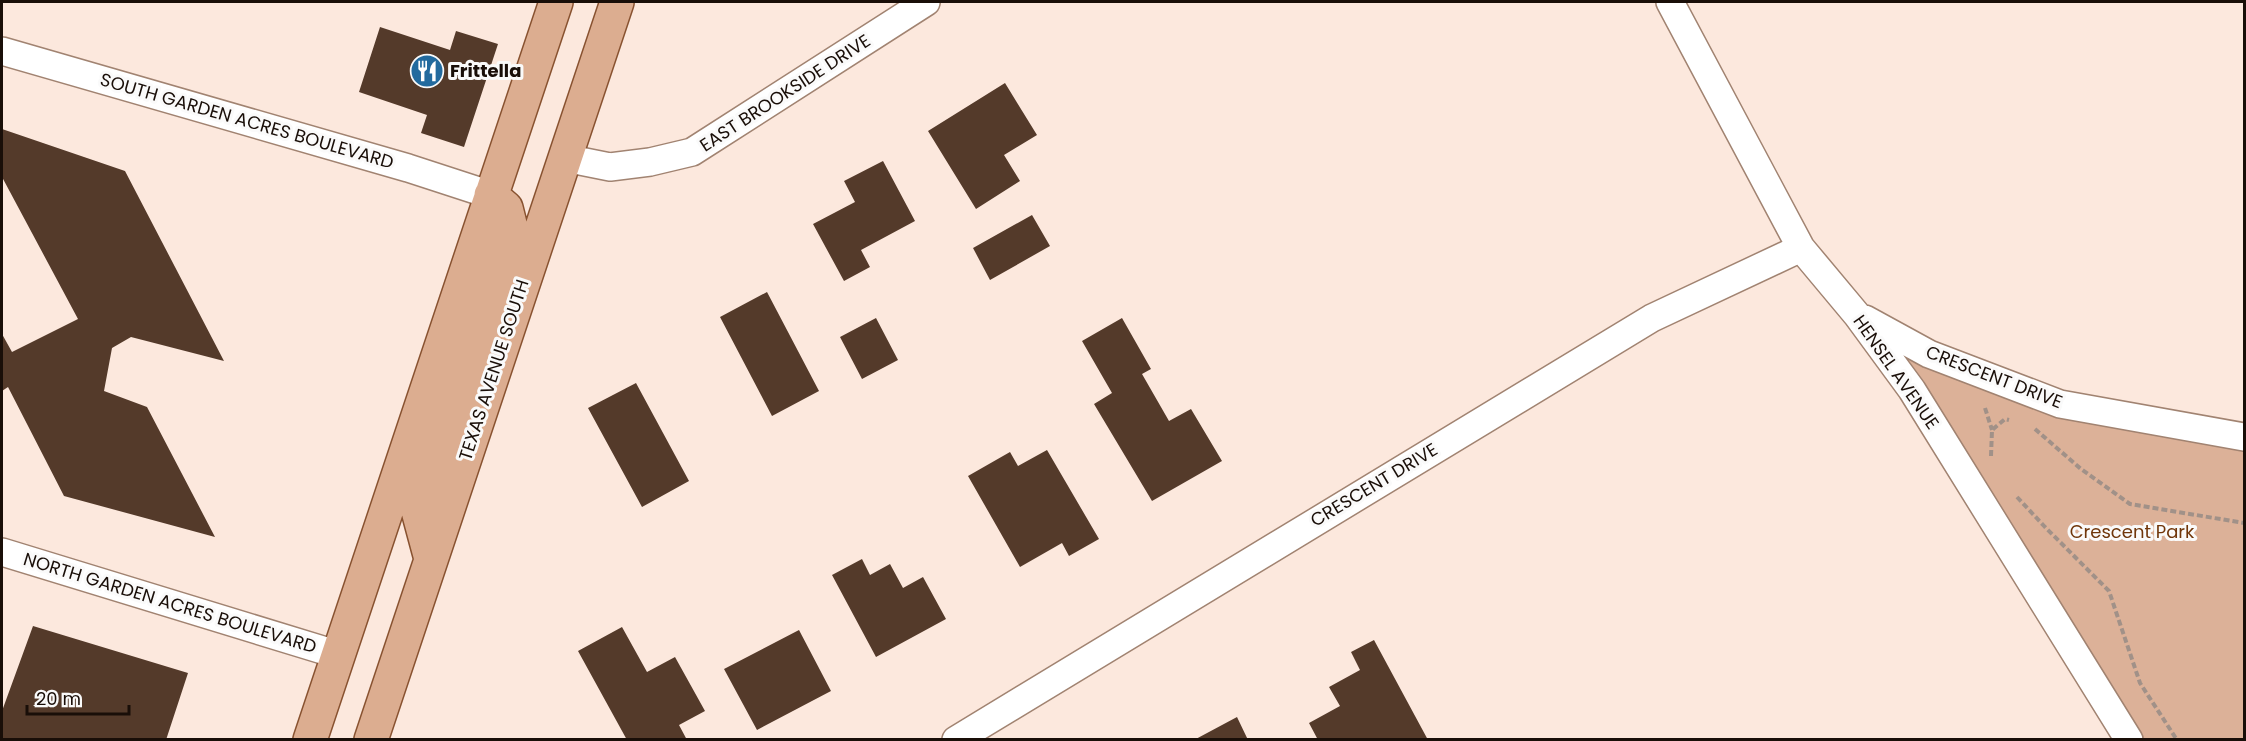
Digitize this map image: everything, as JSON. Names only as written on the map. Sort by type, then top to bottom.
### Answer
[{"type":"main road","points":[[310,740],[556,2]]},
{"type":"main road","name":"TEXAS AVENUE SOUTH","points":[[371,740],[617,2]]},
{"type":"main road","points":[[431,559],[417,507],[511,228],[506,208],[490,195]]},
{"type":"street","name":"EAST BROOKSIDE DRIVE","points":[[565,158],[610,167],[650,162],[692,152],[926,2]]},
{"type":"street","name":"HENSEL AVENUE","points":[[1670,2],[1801,248],[1857,315],[1912,390],[2129,740]]},
{"type":"street","name":"SOUTH GARDEN ACRES BOULEVARD","points":[[2,51],[408,168],[490,195]]},
{"type":"street","name":"CRESCENT DRIVE","points":[[956,740],[1652,318],[1801,248]]},
{"type":"street","name":"CRESCENT DRIVE","points":[[1857,315],[1929,354],[2060,404],[2244,437]]},
{"type":"street","name":"NORTH GARDEN ACRES BOULEVARD","points":[[2,552],[339,655]]},
{"type":"path","points":[[1994,463],[1991,456],[1992,430],[2005,419],[2015,422]]},
{"type":"path","points":[[2025,425],[2034,428],[2081,469],[2130,504],[2244,523]]},
{"type":"path","points":[[2016,495],[2109,591],[2140,683],[2177,740]]},
{"type":"green space","name":"Crescent Park","points":[[1857,315],[2060,404],[2244,437],[2244,739],[2129,739]]},
{"type":"building","name":"Frittella","points":[[380,27],[450,50],[456,31],[498,44],[464,147],[421,133],[427,115],[359,92]]},
{"type":"building","points":[[1005,83],[1037,135],[1004,155],[1020,181],[976,209],[928,131]]},
{"type":"building","points":[[2,129],[125,171],[224,361],[131,337],[112,348],[104,391],[147,407],[215,537],[64,496],[8,387],[2,391],[2,334],[12,352],[78,319],[2,177]]},
{"type":"building","points":[[883,161],[915,221],[861,250],[870,267],[844,281],[813,224],[855,202],[844,181]]},
{"type":"building","points":[[1032,215],[1050,246],[990,280],[973,248]]},
{"type":"building","points":[[767,292],[819,391],[772,416],[720,317]]},
{"type":"building","points":[[876,318],[898,360],[862,379],[840,337]]},
{"type":"building","points":[[1122,318],[1151,369],[1142,374],[1169,421],[1191,409],[1222,461],[1152,501],[1094,404],[1112,393],[1082,341]]},
{"type":"building","points":[[636,383],[689,481],[642,507],[588,408]]},
{"type":"building","points":[[1047,450],[1099,539],[1069,556],[1062,543],[1020,567],[968,476],[1010,452],[1018,466]]},
{"type":"building","points":[[862,559],[870,575],[890,564],[903,588],[923,577],[946,619],[876,657],[832,575]]},
{"type":"building","points":[[33,626],[188,673],[166,740],[2,740],[2,711]]},
{"type":"building","points":[[622,627],[647,672],[675,657],[705,711],[679,725],[687,740],[627,740],[578,651]]},
{"type":"building","points":[[799,630],[831,691],[757,730],[724,669]]},
{"type":"building","points":[[1374,640],[1428,740],[1318,740],[1309,723],[1340,706],[1329,687],[1360,670],[1351,652]]},
{"type":"building","points":[[1237,717],[1248,740],[1194,740]]},
{"type":"place","name":"Frittella","points":[[427,71]]}]
